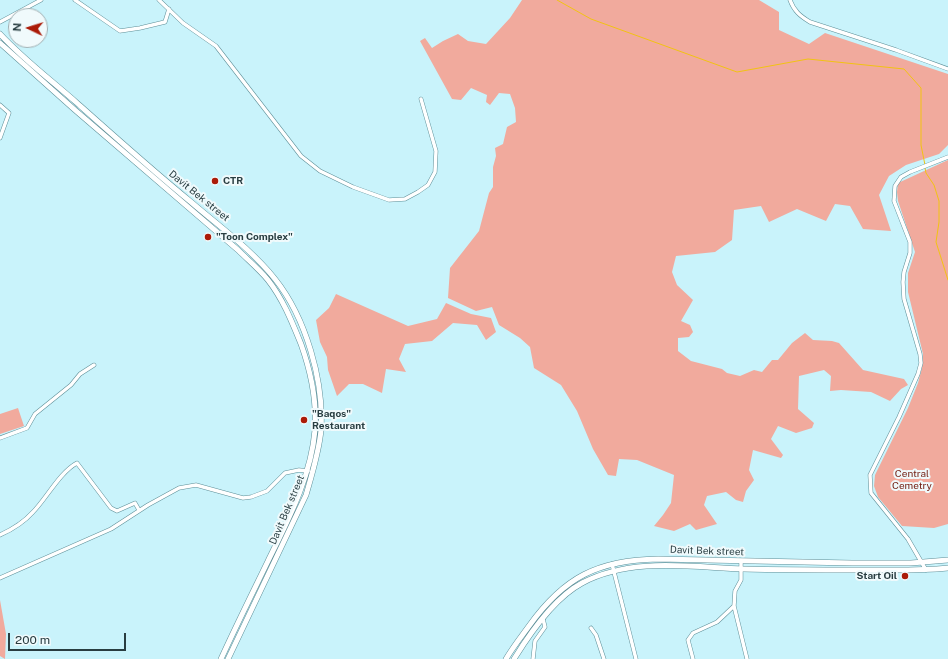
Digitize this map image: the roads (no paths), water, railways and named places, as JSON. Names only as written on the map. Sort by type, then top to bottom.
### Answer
[{"type":"main road","name":"Davit Bek street","points":[[0,34],[191,211],[260,271],[278,294],[291,319],[305,355],[309,368],[315,404],[314,436],[306,471],[292,510],[228,659]]},
{"type":"main road","name":"Davit Bek street","points":[[0,43],[123,147],[226,230],[260,261],[282,288],[293,306],[308,340],[317,379],[321,410],[321,430],[313,472],[306,495],[251,603],[220,659]]},
{"type":"main road","points":[[191,211],[190,208],[195,206]]},
{"type":"main road","points":[[221,236],[227,235],[226,230]]},
{"type":"main road","name":"Davit Bek street","points":[[506,659],[534,618],[557,593],[580,576],[612,564],[639,559],[658,558],[852,563],[948,560]]},
{"type":"main road","name":"Davit Bek street","points":[[514,659],[542,620],[562,598],[581,583],[613,571],[648,566],[784,570],[926,570],[948,568]]},
{"type":"street","points":[[0,22],[41,0]]},
{"type":"street","points":[[75,0],[120,30],[140,28],[165,22],[169,9]]},
{"type":"street","points":[[158,0],[183,22],[216,46],[301,156],[320,171],[353,187],[389,200],[404,199],[418,192],[428,184],[436,172],[436,151],[421,99]]},
{"type":"street","points":[[790,0],[799,15],[810,22],[896,50],[948,69]]},
{"type":"street","points":[[0,105],[9,113],[0,138]]},
{"type":"street","points":[[926,570],[908,539],[871,493],[870,475],[899,416],[918,374],[921,363],[904,299],[904,272],[910,253],[910,242],[894,200],[895,186],[905,175],[948,156]]},
{"type":"street","points":[[0,438],[27,428],[35,414],[71,385],[80,374],[94,365]]},
{"type":"street","points":[[0,535],[33,513],[53,487],[77,463],[111,508],[117,511],[135,504],[139,510]]},
{"type":"street","points":[[0,578],[111,528],[139,510],[179,488],[196,485],[242,498],[251,497],[267,491],[285,473],[299,470],[313,472]]},
{"type":"street","points":[[741,561],[741,580],[735,592],[734,606],[747,659]]},
{"type":"street","points":[[612,564],[636,659]]},
{"type":"street","points":[[693,659],[688,640],[693,633],[716,622],[734,606]]},
{"type":"street","points":[[533,659],[535,641],[544,627],[542,620]]},
{"type":"street","points":[[591,628],[596,635],[604,659]]},
{"type":"waterway","points":[[557,0],[591,19],[737,72],[808,59],[904,69],[921,88],[921,145],[925,165]]},
{"type":"waterway","points":[[925,168],[926,173],[934,185],[939,201],[939,222],[936,242],[948,280]]},
{"type":"place","name":"CTR","points":[[215,181]]},
{"type":"place","name":"\"Toon Complex\"","points":[[208,237]]},
{"type":"place","name":"\"Baqos\" Restaurant","points":[[304,420]]},
{"type":"place","name":"Start Oil","points":[[905,576]]},
{"type":"park label","name":"Central Cemetry","points":[[912,480]]}]
